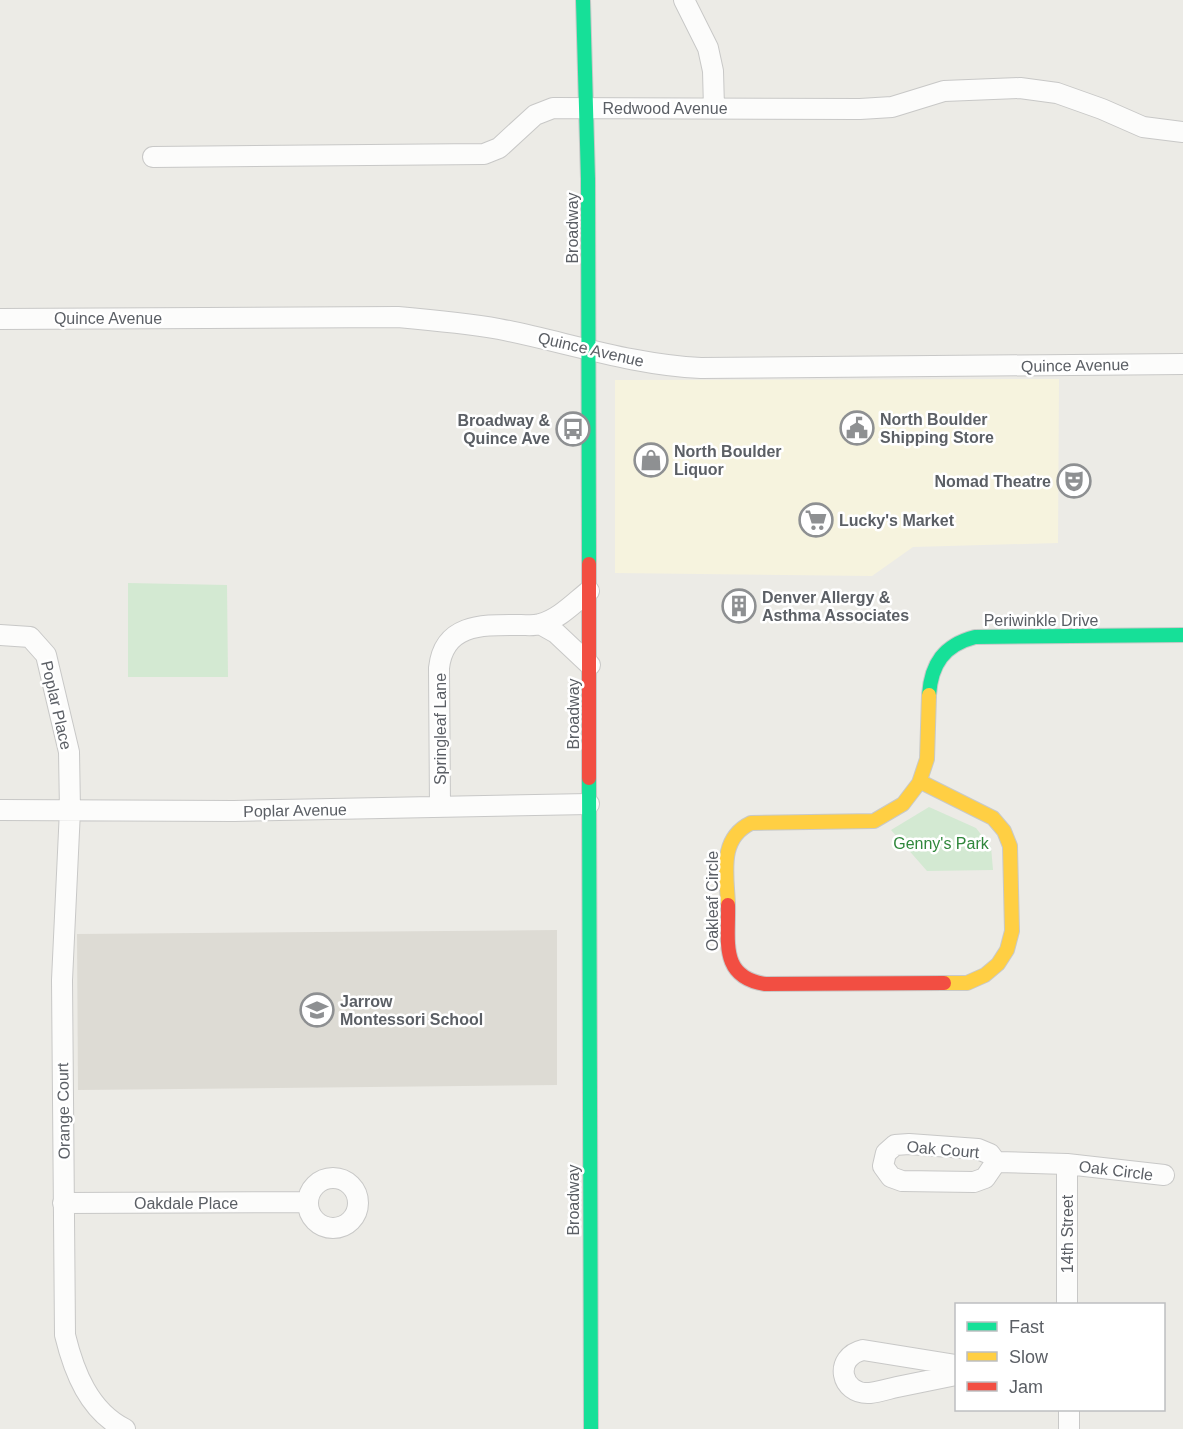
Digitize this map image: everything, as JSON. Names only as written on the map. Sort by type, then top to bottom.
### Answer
[{"type":"main road","name":"Broadway","points":[[583,0],[588,179],[591,1429]]},
{"type":"main road","name":"Periwinkle Drive","points":[[921,782],[926,768],[930,683],[934,668],[941,657],[954,645],[975,637],[1183,635]]},
{"type":"main road","name":"Oakleaf Circle","points":[[921,782],[993,818],[1004,831],[1010,846],[1012,931],[1001,962],[983,977],[966,983],[777,984],[751,982],[736,972],[729,960],[727,852],[729,841],[740,828],[751,823],[874,821],[892,814],[908,802],[921,782]]},
{"type":"street","points":[[684,0],[708,48],[713,71],[714,108]]},
{"type":"street","name":"Redwood Avenue","points":[[153,157],[484,154],[499,148],[536,115],[553,108],[860,109],[892,107],[944,91],[1020,88],[1057,93],[1143,127],[1183,132]]},
{"type":"street","name":"Quince Avenue","points":[[0,319],[398,317],[458,322],[638,361],[701,368],[1183,364]]},
{"type":"street","name":"Springleaf Lane","points":[[440,807],[440,654],[459,633],[472,626],[540,624],[559,614],[589,591]]},
{"type":"street","points":[[540,624],[556,633],[590,665]]},
{"type":"street","name":"Poplar Place","points":[[0,635],[30,637],[46,655],[69,752],[70,810]]},
{"type":"street","name":"Poplar Avenue","points":[[0,810],[234,811],[589,804]]},
{"type":"street","name":"Orange Court","points":[[70,810],[62,980],[65,1335],[72,1364],[87,1393],[96,1405],[125,1429]]},
{"type":"street","name":"Oak Court","points":[[909,1144],[978,1149],[990,1154],[996,1162],[985,1178],[974,1182],[902,1180],[891,1177],[883,1166],[886,1153],[895,1145],[909,1144]]},
{"type":"street","name":"Oak Court","points":[[996,1162],[1067,1164]]},
{"type":"street","name":"Oak Circle","points":[[1067,1164],[1164,1176]]},
{"type":"street","name":"14th Street","points":[[1067,1164],[1067,1303]]},
{"type":"street","name":"Oakdale Place","points":[[63,1203],[308,1202]]},
{"type":"street","points":[[955,1365],[863,1350],[855,1352],[848,1358],[844,1368],[844,1379],[850,1387],[869,1393],[955,1375]]},
{"type":"street","points":[[1069,1411],[1069,1429]]},
{"type":"shaded area","points":[[1059,379],[1058,543],[913,547],[872,576],[615,573],[615,380]]},
{"type":"shaded area","name":"Jarrow Montessori School","points":[[557,930],[557,1085],[78,1090],[77,934]]},
{"type":"green space","points":[[128,583],[227,585],[228,677],[128,677]]},
{"type":"green space","name":"Genny's Park","points":[[929,807],[976,828],[991,847],[993,870],[927,871],[891,830]]},
{"type":"traffic: fast","points":[[583,0],[588,179],[589,564]]},
{"type":"traffic: fast","points":[[929,695],[933,674],[941,657],[955,645],[975,637],[1183,635]]},
{"type":"traffic: fast","points":[[589,778],[591,1429]]},
{"type":"traffic: slow","points":[[728,905],[726,870],[729,848],[733,838],[740,830],[751,823],[874,821],[903,804],[919,783],[927,759],[929,695]]},
{"type":"traffic: slow","points":[[921,782],[993,818],[1004,831],[1010,846],[1012,931],[1007,950],[998,964],[985,975],[967,983],[944,983]]},
{"type":"traffic: jam","points":[[589,564],[589,778]]},
{"type":"traffic: jam","points":[[728,905],[730,955],[733,965],[740,974],[750,980],[765,984],[944,983]]},
{"type":"place","name":"North Boulder Shipping Store","points":[[857,428]]},
{"type":"place","name":"Broadway & Quince Ave","points":[[573,429]]},
{"type":"place","name":"North Boulder Liquor","points":[[651,460]]},
{"type":"place","name":"Nomad Theatre","points":[[1074,481]]},
{"type":"place","name":"Lucky's Market","points":[[816,520]]},
{"type":"place","name":"Denver Allergy & Asthma Associates","points":[[739,606]]},
{"type":"place","name":"Jarrow Montessori School","points":[[317,1010]]}]
